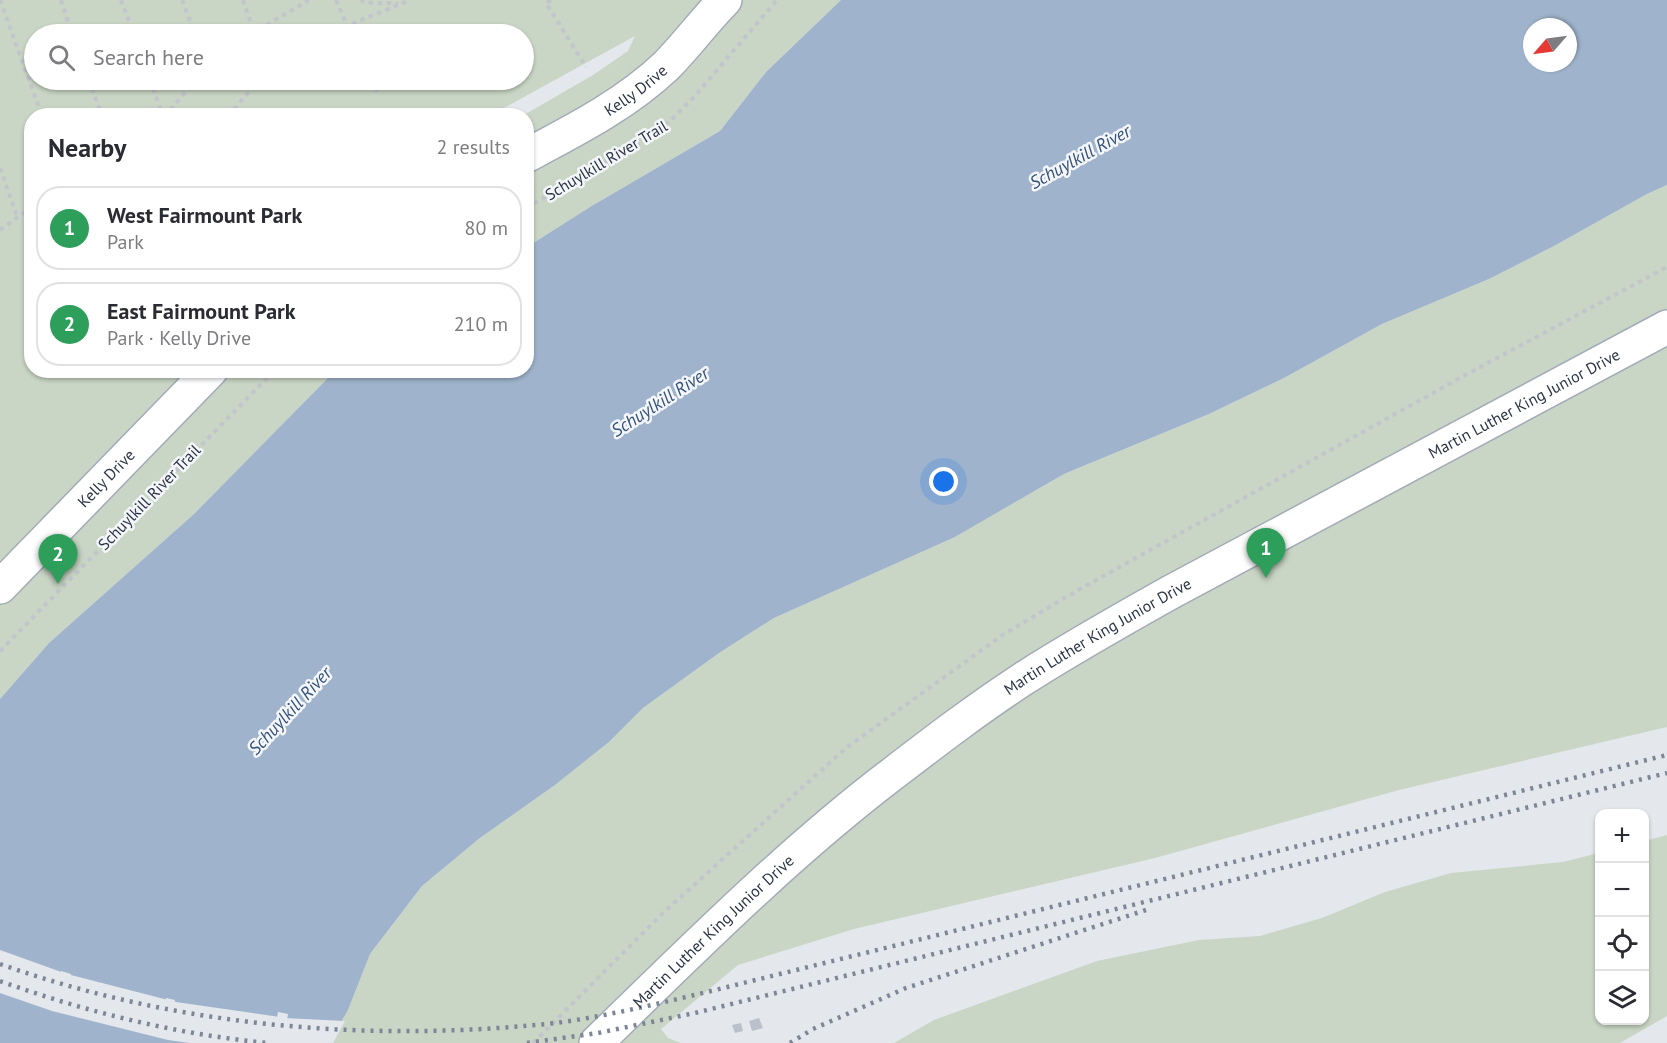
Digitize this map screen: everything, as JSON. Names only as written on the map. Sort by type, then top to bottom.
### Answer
[{"type":"main road","name":"Kelly Drive","points":[[534,152],[623,101],[644,85],[687,44],[725,0]]},
{"type":"main road","name":"Martin Luther King Junior Drive","points":[[596,1043],[765,881],[830,824],[958,724],[1022,680],[1095,635],[1182,586],[1667,327]]},
{"type":"main road","name":"Kelly Drive","points":[[0,587],[203,378]]},
{"type":"path","points":[[0,0],[24,66]]},
{"type":"path","points":[[60,0],[68,24]]},
{"type":"path","points":[[122,0],[130,24]]},
{"type":"path","points":[[182,0],[191,24]]},
{"type":"path","points":[[243,0],[250,24]]},
{"type":"path","points":[[268,24],[309,0]]},
{"type":"path","points":[[336,0],[346,24]]},
{"type":"path","points":[[360,0],[376,4],[399,5]]},
{"type":"path","points":[[352,24],[410,0]]},
{"type":"path","points":[[551,0],[546,3],[586,67]]},
{"type":"path","name":"Schuylkill River Trail","points":[[534,203],[636,145],[670,122],[777,0]]},
{"type":"path","points":[[33,90],[39,108]]},
{"type":"path","points":[[93,90],[99,108]]},
{"type":"path","points":[[154,90],[160,108]]},
{"type":"path","points":[[171,108],[188,90]]},
{"type":"path","points":[[235,108],[250,90]]},
{"type":"path","points":[[376,90],[379,95]]},
{"type":"path","points":[[0,168],[17,216]]},
{"type":"path","points":[[0,230],[24,212]]},
{"type":"path","name":"Schuylkill River Trail","points":[[0,651],[267,378]]},
{"type":"green space","points":[[0,0],[841,0],[766,72],[720,131],[534,243],[534,109],[593,75],[628,51],[635,36],[504,108],[24,108],[24,378],[328,378],[194,514],[49,643],[0,699]]},
{"type":"green space","points":[[1667,185],[1667,727],[1399,790],[1155,858],[854,929],[738,965],[661,1029],[668,1038],[681,1043],[329,1043],[348,1010],[370,954],[422,886],[480,838],[555,785],[609,742],[643,708],[719,653],[774,618],[955,537],[1064,474],[1209,414],[1284,378],[1382,324],[1489,279]]},
{"type":"green space","points":[[1667,835],[1667,1016],[1620,1043],[894,1043],[934,1020],[1097,961],[1199,940],[1260,936],[1322,918],[1385,892],[1451,873],[1563,862],[1595,854],[1595,1025],[1649,1025],[1649,840]]},
{"type":"water","name":"Schuylkill River","points":[[841,0],[1667,0],[1667,185],[1489,279],[1382,324],[1284,378],[1209,414],[1064,474],[955,537],[774,618],[719,653],[643,708],[609,742],[555,785],[480,838],[422,886],[370,954],[348,1010],[329,1043],[283,1043],[288,1014],[278,1012],[273,1043],[0,1043],[0,699],[49,643],[194,514],[328,378],[534,378],[534,243],[720,131],[766,72]],"holes":[[[61,971],[71,974],[66,1005],[55,1004]],[[166,998],[175,1000],[170,1031],[160,1029]]]},
{"type":"pier","points":[[0,950],[67,974],[176,1002],[280,1017],[276,1043],[190,1043],[168,1040],[52,1011],[0,993]]},
{"type":"pier","points":[[284,1018],[345,1021],[333,1043],[280,1043]]},
{"type":"building","points":[[759,1018],[763,1028],[752,1031],[749,1021]]},
{"type":"building","points":[[741,1023],[743,1031],[735,1033],[732,1025]]},
{"type":"railway","points":[[0,964],[136,1003],[205,1016],[274,1025],[344,1030],[415,1031],[485,1029],[556,1023],[707,992],[1667,755]]},
{"type":"railway","points":[[527,1043],[598,1033],[695,1013],[1667,773]]},
{"type":"railway","points":[[790,1043],[813,1029],[906,988],[1146,910]]},
{"type":"railway","points":[[0,981],[98,1012],[165,1028],[267,1043]]},
{"type":"place","name":"West Fairmount Park","points":[[1266,578]]},
{"type":"place","name":"East Fairmount Park","points":[[58,584]]}]
